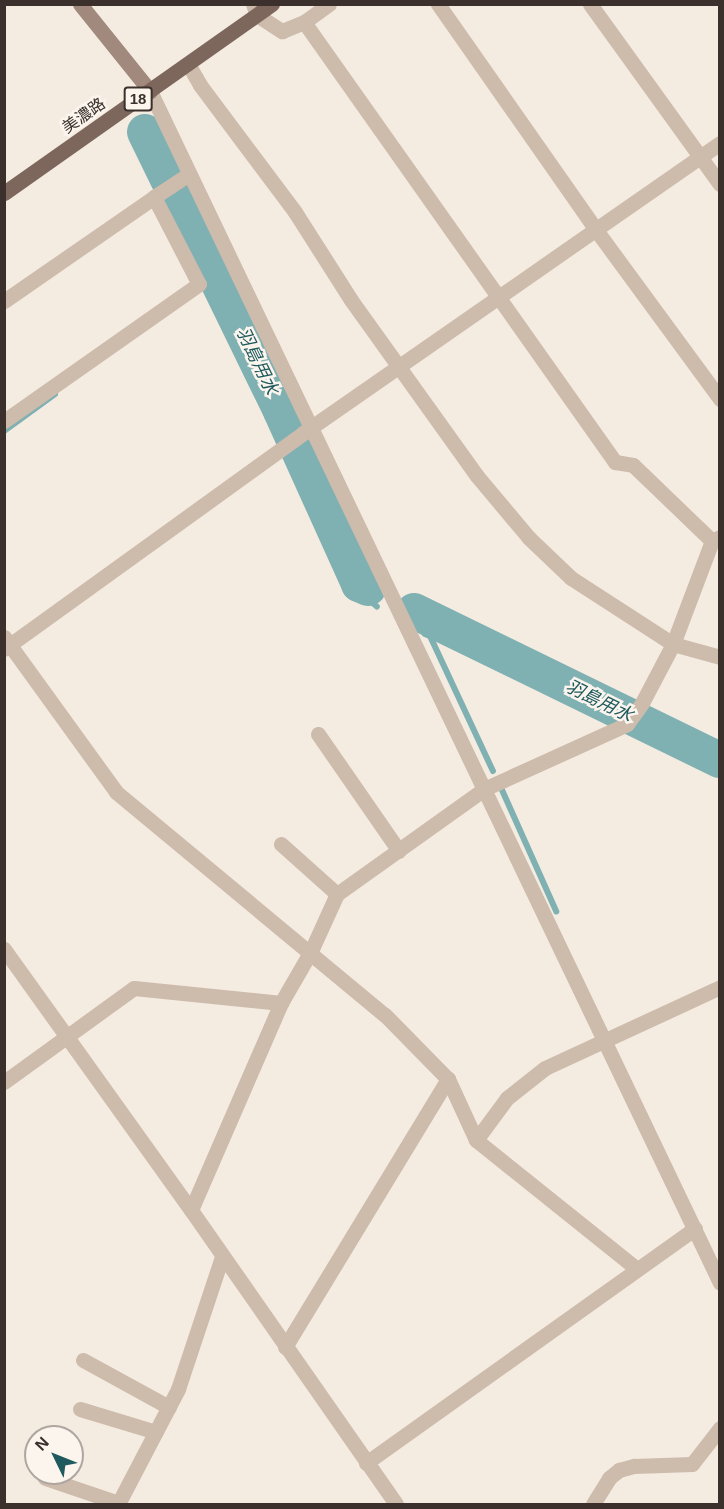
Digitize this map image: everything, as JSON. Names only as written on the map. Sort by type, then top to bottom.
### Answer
[{"type":"main road","points":[[80,4],[150,91]]},
{"type":"main road","name":"美濃路","points":[[4,193],[188,64],[255,10],[272,4]]},
{"type":"street","points":[[255,10],[282,31],[304,22],[329,4]]},
{"type":"street","points":[[438,4],[596,230],[720,399]]},
{"type":"street","points":[[591,4],[720,184]]},
{"type":"street","points":[[191,1209],[280,1003],[311,951],[337,894],[483,789],[627,724],[642,703],[673,644],[716,539],[633,465],[615,462],[304,22]]},
{"type":"street","points":[[188,64],[200,85],[295,212],[351,300],[477,476],[529,538],[571,578],[673,644],[720,657]]},
{"type":"street","points":[[150,91],[307,431],[483,789],[720,1283]]},
{"type":"street","points":[[637,1269],[476,1140],[448,1079],[385,1015],[311,951],[116,792],[6,643],[497,296],[720,143]]},
{"type":"street","points":[[4,301],[189,174]]},
{"type":"street","points":[[4,421],[200,284],[158,194]]},
{"type":"street","points":[[318,734],[399,851]]},
{"type":"street","points":[[281,844],[337,894]]},
{"type":"street","points":[[4,949],[191,1209],[222,1257],[396,1504]]},
{"type":"street","points":[[476,1140],[507,1098],[545,1068],[720,987]]},
{"type":"street","points":[[4,1082],[134,988],[280,1003]]},
{"type":"street","points":[[285,1347],[448,1079]]},
{"type":"street","points":[[366,1463],[695,1228]]},
{"type":"street","points":[[68,1485],[123,1502],[178,1389],[222,1257]]},
{"type":"street","points":[[82,1360],[169,1407]]},
{"type":"street","points":[[80,1409],[156,1432]]},
{"type":"street","points":[[593,1504],[609,1478],[619,1470],[634,1466],[692,1464],[720,1428]]},
{"type":"waterway","name":"羽島用水","points":[[145,132],[281,411],[359,584],[368,588]]},
{"type":"waterway","points":[[205,287],[217,279]]},
{"type":"waterway","points":[[208,285],[350,584],[377,607]]},
{"type":"waterway","points":[[4,431],[55,394]]},
{"type":"waterway","name":"羽島用水","points":[[414,611],[720,760]]},
{"type":"waterway","points":[[425,634],[430,636],[493,771]]},
{"type":"waterway","points":[[502,790],[556,911]]}]
